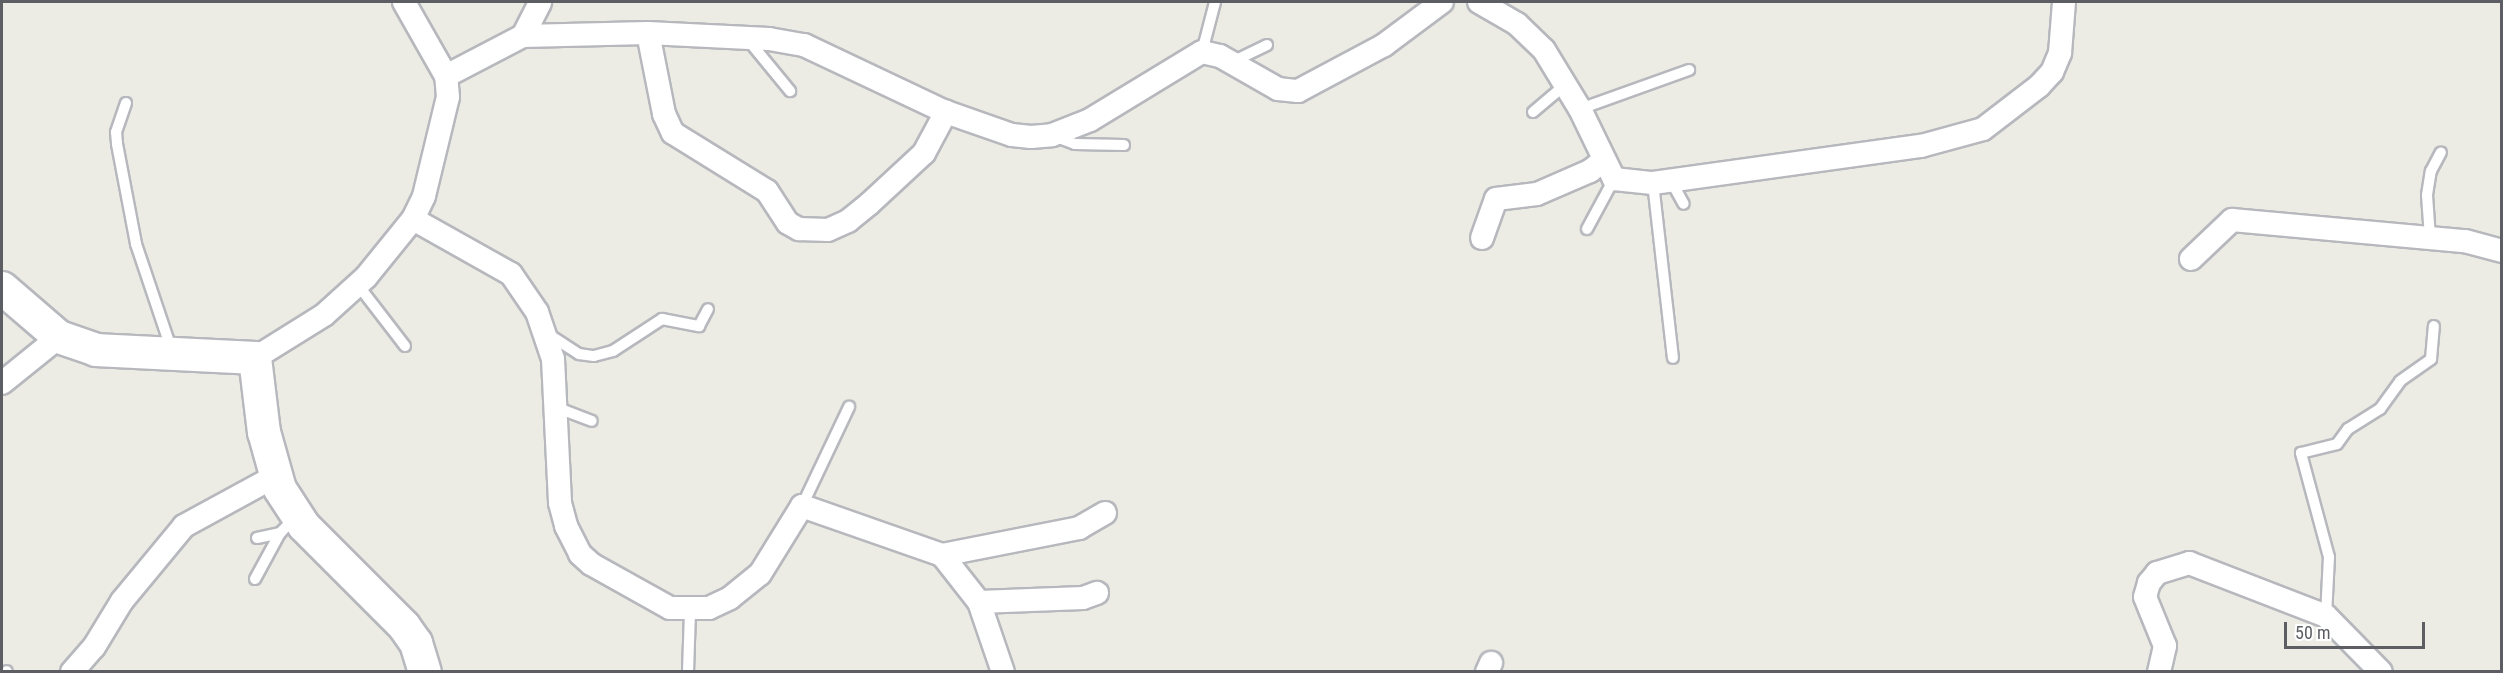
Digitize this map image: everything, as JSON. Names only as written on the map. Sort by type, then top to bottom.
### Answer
[{"type":"street","points":[[2,288],[59,337],[119,354],[255,358],[324,315],[358,285],[413,219],[433,169],[448,97],[446,76],[404,2]]},
{"type":"street","points":[[523,36],[540,2]]},
{"type":"street","points":[[446,76],[523,36],[648,33],[747,38],[804,45],[946,112],[1012,135],[1052,135],[1090,120],[1202,52],[1231,62],[1278,89],[1299,90],[1384,45],[1442,2]]},
{"type":"street","points":[[1479,2],[1517,24],[1537,44],[1580,109],[1609,170]]},
{"type":"street","points":[[1482,238],[1496,199],[1537,194],[1590,171],[1609,170],[1662,182],[1921,146],[1983,129],[2039,86],[2052,72],[2060,53],[2064,2]]},
{"type":"street","points":[[648,33],[664,114],[673,133],[767,191],[788,223],[799,229],[828,230],[848,221],[924,153],[946,112]]},
{"type":"street","points":[[413,219],[511,274],[527,294],[547,334],[558,408],[560,503],[580,554],[670,608],[690,611],[709,608],[748,586],[760,574],[802,506],[942,555],[1079,528],[1105,513]]},
{"type":"street","points":[[2192,259],[2232,220],[2465,241],[2502,251]]},
{"type":"street","points":[[3,380],[59,337]]},
{"type":"street","points":[[255,358],[264,432],[274,477],[289,524],[404,626],[416,643],[425,672]]},
{"type":"street","points":[[72,672],[94,647],[128,593],[184,526],[274,477]]},
{"type":"street","points":[[942,555],[979,602],[1003,672]]},
{"type":"street","points":[[2159,672],[2164,636],[2145,597],[2157,573],[2172,566],[2189,563],[2326,616],[2381,672]]},
{"type":"street","points":[[979,602],[1083,598],[1097,593]]},
{"type":"lane","points":[[1202,52],[1215,2]]},
{"type":"lane","points":[[747,38],[790,91]]},
{"type":"lane","points":[[1231,62],[1267,45]]},
{"type":"lane","points":[[1580,109],[1689,70]]},
{"type":"lane","points":[[1533,112],[1565,85]]},
{"type":"lane","points":[[126,103],[116,132],[117,144],[136,244],[173,354]]},
{"type":"lane","points":[[1052,135],[1075,144],[1124,145]]},
{"type":"lane","points":[[2430,238],[2427,195],[2431,171],[2441,152]]},
{"type":"lane","points":[[1587,229],[1609,170]]},
{"type":"lane","points":[[1662,182],[1684,204]]},
{"type":"lane","points":[[1662,182],[1673,358]]},
{"type":"lane","points":[[358,285],[405,346]]},
{"type":"lane","points":[[547,334],[579,354],[594,356],[614,351],[662,319],[699,326],[708,309]]},
{"type":"lane","points":[[2326,616],[2329,557],[2301,453],[2337,444],[2348,429],[2380,409],[2400,381],[2431,359],[2434,326]]},
{"type":"lane","points":[[802,506],[849,407]]},
{"type":"lane","points":[[558,408],[591,422]]},
{"type":"lane","points":[[257,538],[289,524]]},
{"type":"lane","points":[[255,579],[289,524]]},
{"type":"lane","points":[[688,672],[690,611]]}]
